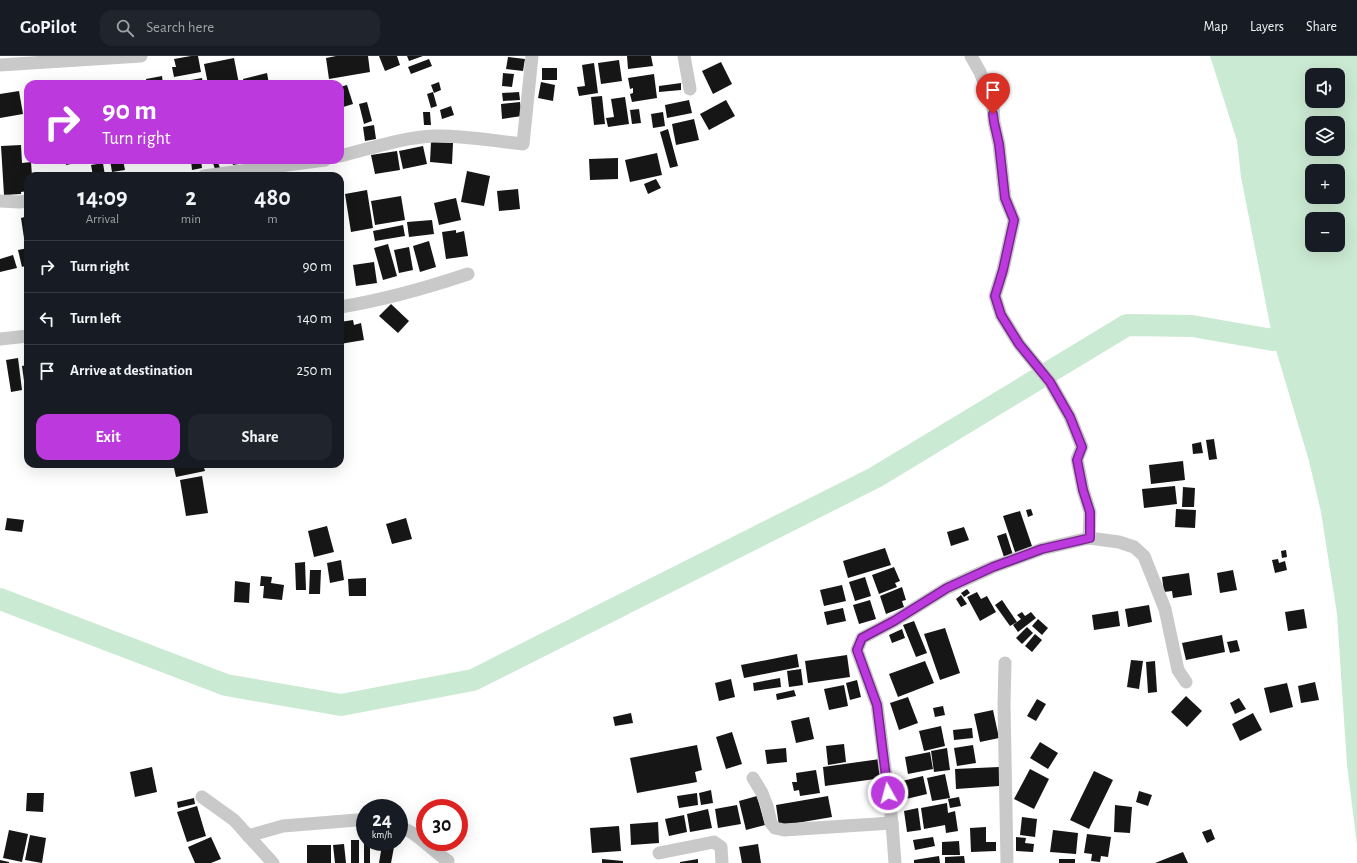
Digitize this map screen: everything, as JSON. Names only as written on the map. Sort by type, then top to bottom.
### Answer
[{"type":"street","points":[[0,65],[141,56]]},
{"type":"street","points":[[344,155],[402,141],[432,136],[458,137],[523,144],[532,56]]},
{"type":"street","points":[[684,56],[690,89]]},
{"type":"street","points":[[971,56],[980,72],[993,106],[1005,198],[1014,220],[1003,270],[995,296],[1001,315],[1019,344],[1050,382],[1070,417],[1082,447],[1077,460],[1083,490],[1090,512],[1090,538]]},
{"type":"street","points":[[234,172],[295,164]]},
{"type":"street","points":[[0,201],[24,201]]},
{"type":"street","points":[[344,306],[372,301],[442,283],[468,274]]},
{"type":"street","points":[[0,339],[24,336]]},
{"type":"street","points":[[895,863],[892,823],[877,705],[857,650],[862,638],[894,621],[947,588],[993,567],[1042,549],[1090,538],[1119,542],[1134,547],[1144,556],[1165,609],[1178,670],[1186,682]]},
{"type":"street","points":[[1005,663],[1004,704],[1007,863]]},
{"type":"street","points":[[753,778],[762,793],[771,823],[775,828],[784,830],[892,823]]},
{"type":"street","points":[[202,797],[234,820],[274,863]]},
{"type":"street","points":[[248,836],[283,826],[356,820]]},
{"type":"street","points":[[408,831],[448,861]]},
{"type":"street","points":[[658,853],[714,842],[721,847],[722,863]]},
{"type":"shaded area","points":[[1210,56],[1357,56],[1357,845],[1347,765],[1337,614],[1321,512],[1309,461],[1273,340],[1241,177],[1237,141]]},
{"type":"building","points":[[198,56],[201,72],[174,77],[172,67],[176,67],[174,59]]},
{"type":"building","points":[[336,56],[368,56],[370,72],[329,79],[326,58]]},
{"type":"building","points":[[379,56],[397,56],[400,65],[385,71]]},
{"type":"building","points":[[407,56],[423,56],[409,61]]},
{"type":"building","points":[[627,56],[651,56],[653,66],[628,69]]},
{"type":"building","points":[[508,57],[525,59],[523,71],[506,69]]},
{"type":"building","points":[[234,58],[238,80],[207,80],[204,64]]},
{"type":"building","points":[[429,59],[432,66],[411,74],[408,67]]},
{"type":"building","points":[[619,60],[622,81],[601,84],[598,63]]},
{"type":"building","points":[[721,62],[732,84],[713,94],[702,71]]},
{"type":"building","points":[[594,63],[598,93],[579,96],[577,87],[585,86],[582,65]]},
{"type":"building","points":[[542,68],[557,68],[557,80],[542,80]]},
{"type":"building","points":[[267,73],[268,80],[243,80]]},
{"type":"building","points":[[503,73],[514,74],[512,87],[502,86]]},
{"type":"building","points":[[654,74],[657,98],[632,102],[630,94],[633,93],[633,88],[630,89],[628,78]]},
{"type":"building","points":[[162,76],[162,80],[146,80]]},
{"type":"building","points":[[202,78],[202,80],[191,80]]},
{"type":"building","points":[[439,82],[441,90],[434,93],[431,85]]},
{"type":"building","points":[[541,82],[555,85],[553,101],[538,98]]},
{"type":"building","points":[[681,83],[681,90],[659,92],[659,86]]},
{"type":"building","points":[[347,85],[353,104],[344,107],[344,86]]},
{"type":"building","points":[[19,91],[23,114],[0,118],[0,94]]},
{"type":"building","points":[[433,92],[437,106],[431,108],[427,94]]},
{"type":"building","points":[[519,92],[520,100],[503,101],[502,93]]},
{"type":"building","points":[[602,96],[605,124],[594,125],[591,97]]},
{"type":"building","points":[[625,97],[629,124],[608,127],[606,118],[614,117],[611,99]]},
{"type":"building","points":[[689,100],[692,113],[667,118],[665,105]]},
{"type":"building","points":[[726,100],[735,116],[709,130],[700,114]]},
{"type":"building","points":[[367,102],[372,121],[364,124],[359,104]]},
{"type":"building","points":[[520,102],[522,116],[502,119],[501,104]]},
{"type":"building","points":[[451,106],[454,115],[442,119],[440,110]]},
{"type":"building","points":[[639,109],[641,123],[632,124],[630,110]]},
{"type":"building","points":[[423,112],[430,112],[431,125],[424,125]]},
{"type":"building","points":[[663,112],[665,126],[653,128],[651,114]]},
{"type":"building","points":[[694,119],[699,140],[676,145],[672,124]]},
{"type":"building","points":[[374,125],[376,139],[365,141],[363,127]]},
{"type":"building","points":[[668,129],[678,166],[670,168],[660,132]]},
{"type":"building","points":[[431,142],[453,143],[452,164],[430,162]]},
{"type":"building","points":[[21,145],[22,163],[31,164],[32,172],[24,172],[24,192],[21,192],[21,194],[4,195],[1,146]]},
{"type":"building","points":[[423,146],[427,164],[403,169],[399,151]]},
{"type":"building","points":[[397,151],[400,170],[375,174],[371,155]]},
{"type":"building","points":[[657,153],[662,175],[630,182],[625,160]]},
{"type":"building","points":[[618,158],[618,179],[590,180],[589,159]]},
{"type":"building","points":[[103,164],[104,172],[92,172],[91,165]]},
{"type":"building","points":[[111,164],[124,164],[125,170],[112,172]]},
{"type":"building","points":[[191,164],[202,164],[202,168],[192,170]]},
{"type":"building","points":[[213,164],[218,164],[220,168],[215,169]]},
{"type":"building","points":[[467,171],[490,176],[484,206],[461,202]]},
{"type":"building","points":[[656,179],[661,188],[648,194],[644,184]]},
{"type":"building","points":[[518,189],[520,209],[499,211],[497,191]]},
{"type":"building","points":[[367,190],[373,228],[351,232],[345,194]]},
{"type":"building","points":[[401,196],[405,220],[375,225],[371,201]]},
{"type":"building","points":[[456,198],[461,220],[439,225],[434,203]]},
{"type":"building","points":[[24,217],[24,238],[21,218]]},
{"type":"building","points":[[432,220],[434,234],[409,237],[407,222]]},
{"type":"building","points":[[403,225],[405,236],[375,241],[373,231]]},
{"type":"building","points":[[456,230],[456,233],[464,231],[468,256],[446,259],[442,232]]},
{"type":"building","points":[[429,241],[436,267],[420,272],[413,246]]},
{"type":"building","points":[[388,244],[397,276],[383,280],[374,248]]},
{"type":"building","points":[[409,247],[413,270],[399,273],[394,250]]},
{"type":"building","points":[[24,249],[24,266],[22,267],[18,250]]},
{"type":"building","points":[[13,255],[17,268],[0,272],[0,259]]},
{"type":"building","points":[[374,262],[377,283],[356,286],[353,265]]},
{"type":"building","points":[[391,304],[409,321],[398,333],[379,316]]},
{"type":"building","points":[[353,320],[354,325],[361,323],[364,340],[344,343],[344,321]]},
{"type":"building","points":[[18,358],[22,390],[11,392],[6,360]]},
{"type":"building","points":[[22,366],[24,366],[24,381]]},
{"type":"building","points":[[1214,439],[1217,459],[1209,460],[1206,440]]},
{"type":"building","points":[[1201,442],[1203,453],[1193,454],[1192,444]]},
{"type":"building","points":[[1183,461],[1185,480],[1151,484],[1149,465]]},
{"type":"building","points":[[174,468],[204,468],[205,471],[176,477]]},
{"type":"building","points":[[202,476],[208,513],[186,516],[180,480]]},
{"type":"building","points":[[1175,486],[1177,504],[1144,508],[1142,489]]},
{"type":"building","points":[[1183,487],[1195,488],[1194,507],[1182,507]]},
{"type":"building","points":[[1031,509],[1033,515],[1028,517],[1026,510]]},
{"type":"building","points":[[1176,509],[1196,510],[1195,528],[1175,527]]},
{"type":"building","points":[[1020,511],[1033,549],[1016,555],[1003,516]]},
{"type":"building","points":[[7,518],[24,520],[22,532],[5,530]]},
{"type":"building","points":[[406,518],[412,539],[392,544],[386,524]]},
{"type":"building","points":[[327,526],[334,552],[314,557],[308,531]]},
{"type":"building","points":[[964,527],[969,540],[951,546],[947,532]]},
{"type":"building","points":[[1006,533],[1013,555],[1004,557],[997,536]]},
{"type":"building","points":[[885,548],[891,565],[848,578],[843,561]]},
{"type":"building","points":[[1286,550],[1287,557],[1282,558],[1281,551]]},
{"type":"building","points":[[1278,559],[1279,563],[1285,561],[1287,570],[1275,573],[1272,560]]},
{"type":"building","points":[[341,560],[344,580],[330,583],[327,563]]},
{"type":"building","points":[[305,562],[306,590],[296,590],[295,563]]},
{"type":"building","points":[[894,567],[900,581],[895,583],[897,587],[879,594],[872,575]]},
{"type":"building","points":[[310,570],[321,570],[320,594],[309,594]]},
{"type":"building","points":[[1233,570],[1237,590],[1220,593],[1217,573]]},
{"type":"building","points":[[1189,573],[1192,595],[1173,598],[1172,591],[1164,592],[1162,577]]},
{"type":"building","points":[[261,576],[272,577],[271,583],[284,585],[282,600],[263,598],[264,586],[260,586]]},
{"type":"building","points":[[865,577],[871,596],[855,601],[849,582]]},
{"type":"building","points":[[366,578],[366,596],[349,596],[348,579]]},
{"type":"building","points":[[235,581],[250,583],[249,603],[234,602]]},
{"type":"building","points":[[842,585],[846,601],[824,606],[820,590]]},
{"type":"building","points":[[902,587],[906,600],[902,601],[904,607],[886,614],[880,596]]},
{"type":"building","points":[[967,589],[970,593],[964,597],[961,593]]},
{"type":"building","points":[[977,592],[981,599],[987,596],[996,612],[980,621],[967,597]]},
{"type":"building","points":[[961,595],[967,604],[961,607],[956,599]]},
{"type":"building","points":[[870,600],[876,619],[859,624],[853,605]]},
{"type":"building","points":[[1002,600],[1017,622],[1010,626],[995,605]]},
{"type":"building","points":[[1149,605],[1152,622],[1128,627],[1125,609]]},
{"type":"building","points":[[843,608],[846,621],[827,625],[824,612]]},
{"type":"building","points":[[1304,609],[1307,628],[1288,631],[1285,612]]},
{"type":"building","points":[[1118,611],[1120,626],[1094,630],[1092,615]]},
{"type":"building","points":[[1022,612],[1025,616],[1031,612],[1036,618],[1018,632],[1013,625],[1021,619],[1017,615]]},
{"type":"building","points":[[1038,619],[1048,628],[1042,635],[1032,626]]},
{"type":"building","points":[[914,621],[927,653],[916,657],[903,625]]},
{"type":"building","points":[[1027,627],[1033,633],[1022,644],[1016,638]]},
{"type":"building","points":[[945,628],[960,673],[940,680],[924,634]]},
{"type":"building","points":[[902,629],[905,638],[892,643],[889,635]]},
{"type":"building","points":[[1035,634],[1042,640],[1032,652],[1025,646]]},
{"type":"building","points":[[1222,635],[1225,652],[1186,660],[1182,643]]},
{"type":"building","points":[[1237,640],[1240,651],[1230,653],[1227,642]]},
{"type":"building","points":[[797,654],[799,667],[744,678],[741,665]]},
{"type":"building","points":[[847,655],[850,677],[808,683],[805,661]]},
{"type":"building","points":[[1131,660],[1143,661],[1139,689],[1127,687]]},
{"type":"building","points":[[925,661],[934,683],[898,697],[889,674]]},
{"type":"building","points":[[1155,661],[1157,692],[1148,693],[1146,662]]},
{"type":"building","points":[[801,669],[803,685],[789,687],[787,671]]},
{"type":"building","points":[[780,678],[781,687],[754,691],[753,683]]},
{"type":"building","points":[[731,679],[735,697],[719,701],[715,683]]},
{"type":"building","points":[[857,680],[861,697],[850,700],[846,683]]},
{"type":"building","points":[[1315,682],[1319,700],[1301,703],[1298,686]]},
{"type":"building","points":[[1287,683],[1293,707],[1270,713],[1264,688]]},
{"type":"building","points":[[844,685],[848,706],[829,710],[824,689]]},
{"type":"building","points":[[794,690],[796,696],[777,700],[776,694]]},
{"type":"building","points":[[1186,696],[1202,711],[1187,727],[1171,712]]},
{"type":"building","points":[[908,697],[918,723],[899,730],[890,703]]},
{"type":"building","points":[[1239,698],[1246,709],[1235,714],[1230,703]]},
{"type":"building","points":[[1037,699],[1046,704],[1036,721],[1027,716]]},
{"type":"building","points":[[943,706],[945,715],[935,717],[933,708]]},
{"type":"building","points":[[993,710],[999,738],[980,742],[974,714]]},
{"type":"building","points":[[631,713],[633,723],[615,726],[613,717]]},
{"type":"building","points":[[1253,713],[1262,730],[1240,741],[1232,724]]},
{"type":"building","points":[[809,717],[814,739],[796,743],[791,721]]},
{"type":"building","points":[[941,726],[945,746],[924,751],[919,731]]},
{"type":"building","points":[[972,728],[973,738],[954,740],[953,730]]},
{"type":"building","points":[[732,732],[742,764],[726,769],[716,737]]},
{"type":"building","points":[[1040,742],[1058,753],[1048,769],[1030,758]]},
{"type":"building","points":[[844,744],[846,762],[828,765],[826,746]]},
{"type":"building","points":[[697,745],[702,770],[695,772],[697,782],[637,793],[630,758]]},
{"type":"building","points":[[973,745],[976,763],[957,766],[954,748]]},
{"type":"building","points":[[786,748],[787,762],[767,764],[765,750]]},
{"type":"building","points":[[947,748],[950,770],[934,772],[931,751]]},
{"type":"building","points":[[930,752],[933,769],[908,774],[905,757]]},
{"type":"building","points":[[880,759],[882,778],[825,786],[823,767]]},
{"type":"building","points":[[152,767],[157,792],[135,797],[130,772]]},
{"type":"building","points":[[999,767],[999,786],[956,789],[955,769]]},
{"type":"building","points":[[1030,769],[1049,779],[1034,809],[1014,799]]},
{"type":"building","points":[[816,770],[820,793],[800,796],[799,790],[794,791],[792,782],[797,782],[796,773]]},
{"type":"building","points":[[1094,771],[1113,780],[1089,829],[1070,820]]},
{"type":"building","points":[[945,774],[950,798],[932,801],[927,778]]},
{"type":"building","points":[[923,776],[927,794],[902,800],[898,782]]},
{"type":"building","points":[[711,790],[713,803],[701,805],[699,793]]},
{"type":"building","points":[[1139,791],[1152,795],[1148,806],[1136,802]]},
{"type":"building","points":[[27,793],[44,793],[43,812],[26,811]]},
{"type":"building","points":[[697,793],[698,805],[679,808],[677,796]]},
{"type":"building","points":[[757,796],[765,825],[746,830],[739,801]]},
{"type":"building","points":[[828,796],[832,817],[779,826],[776,805]]},
{"type":"building","points":[[959,797],[961,806],[950,808],[948,799]]},
{"type":"building","points":[[194,798],[195,804],[178,808],[177,802]]},
{"type":"building","points":[[947,803],[948,813],[955,811],[958,831],[946,833],[945,825],[924,829],[921,808]]},
{"type":"building","points":[[737,805],[741,824],[718,828],[715,809]]},
{"type":"building","points":[[1115,805],[1132,807],[1130,833],[1114,832]]},
{"type":"building","points":[[197,806],[206,836],[187,842],[177,812]]},
{"type":"building","points":[[918,808],[921,830],[907,832],[904,811]]},
{"type":"building","points":[[708,809],[712,828],[690,832],[687,814]]},
{"type":"building","points":[[684,815],[687,832],[669,836],[665,819]]},
{"type":"building","points":[[1022,817],[1037,819],[1035,837],[1020,835]]},
{"type":"building","points":[[658,822],[659,843],[631,845],[630,824]]},
{"type":"building","points":[[619,826],[621,851],[592,853],[590,828]]},
{"type":"building","points":[[986,827],[986,842],[996,842],[996,851],[971,852],[970,828]]},
{"type":"building","points":[[1211,829],[1215,839],[1207,843],[1202,832]]},
{"type":"building","points":[[9,830],[28,834],[22,862],[3,858]]},
{"type":"building","points":[[1053,830],[1078,833],[1076,854],[1050,852]]},
{"type":"building","points":[[1087,834],[1111,837],[1108,857],[1101,856],[1100,862],[1091,861],[1092,854],[1084,853]]},
{"type":"building","points":[[30,835],[46,838],[42,863],[25,860]]},
{"type":"building","points":[[211,837],[221,859],[211,863],[195,863],[188,847]]},
{"type":"building","points":[[933,837],[935,846],[915,850],[913,840]]},
{"type":"building","points":[[1016,837],[1026,838],[1025,843],[1034,844],[1033,852],[1016,851]]},
{"type":"building","points":[[351,840],[356,840],[356,851],[359,851],[359,863],[351,863]]},
{"type":"building","points":[[959,841],[960,855],[942,855],[942,842]]},
{"type":"building","points":[[344,844],[346,863],[335,863],[333,845]]},
{"type":"building","points":[[758,844],[761,863],[742,863],[739,847]]},
{"type":"building","points":[[307,845],[331,845],[331,863],[307,863]]},
{"type":"building","points":[[364,851],[370,851],[370,863],[364,863]]},
{"type":"building","points":[[381,851],[393,851],[391,863],[379,863]]},
{"type":"building","points":[[1183,852],[1188,863],[1155,863]]},
{"type":"building","points":[[939,856],[940,863],[914,863],[914,860]]},
{"type":"building","points":[[964,856],[965,863],[945,863],[945,857]]},
{"type":"building","points":[[602,859],[623,861],[623,863],[602,863]]},
{"type":"building","points":[[698,859],[698,863],[680,863],[680,862]]},
{"type":"building","points":[[1059,859],[1075,859],[1075,863],[1059,863]]},
{"type":"building","points":[[0,860],[9,862],[9,863],[0,863]]},
{"type":"waterway","points":[[0,599],[226,685],[341,705],[473,680],[876,477],[1127,325],[1192,326],[1273,340],[1296,321]]},
{"type":"route","points":[[888,793],[877,705],[857,650],[862,638],[894,621],[947,588],[993,567],[1042,549],[1090,538],[1090,512],[1083,490],[1077,460],[1082,447],[1070,417],[1050,382],[1019,344],[1001,315],[995,296],[1003,270],[1014,220],[1005,198],[999,144],[993,114]]}]
